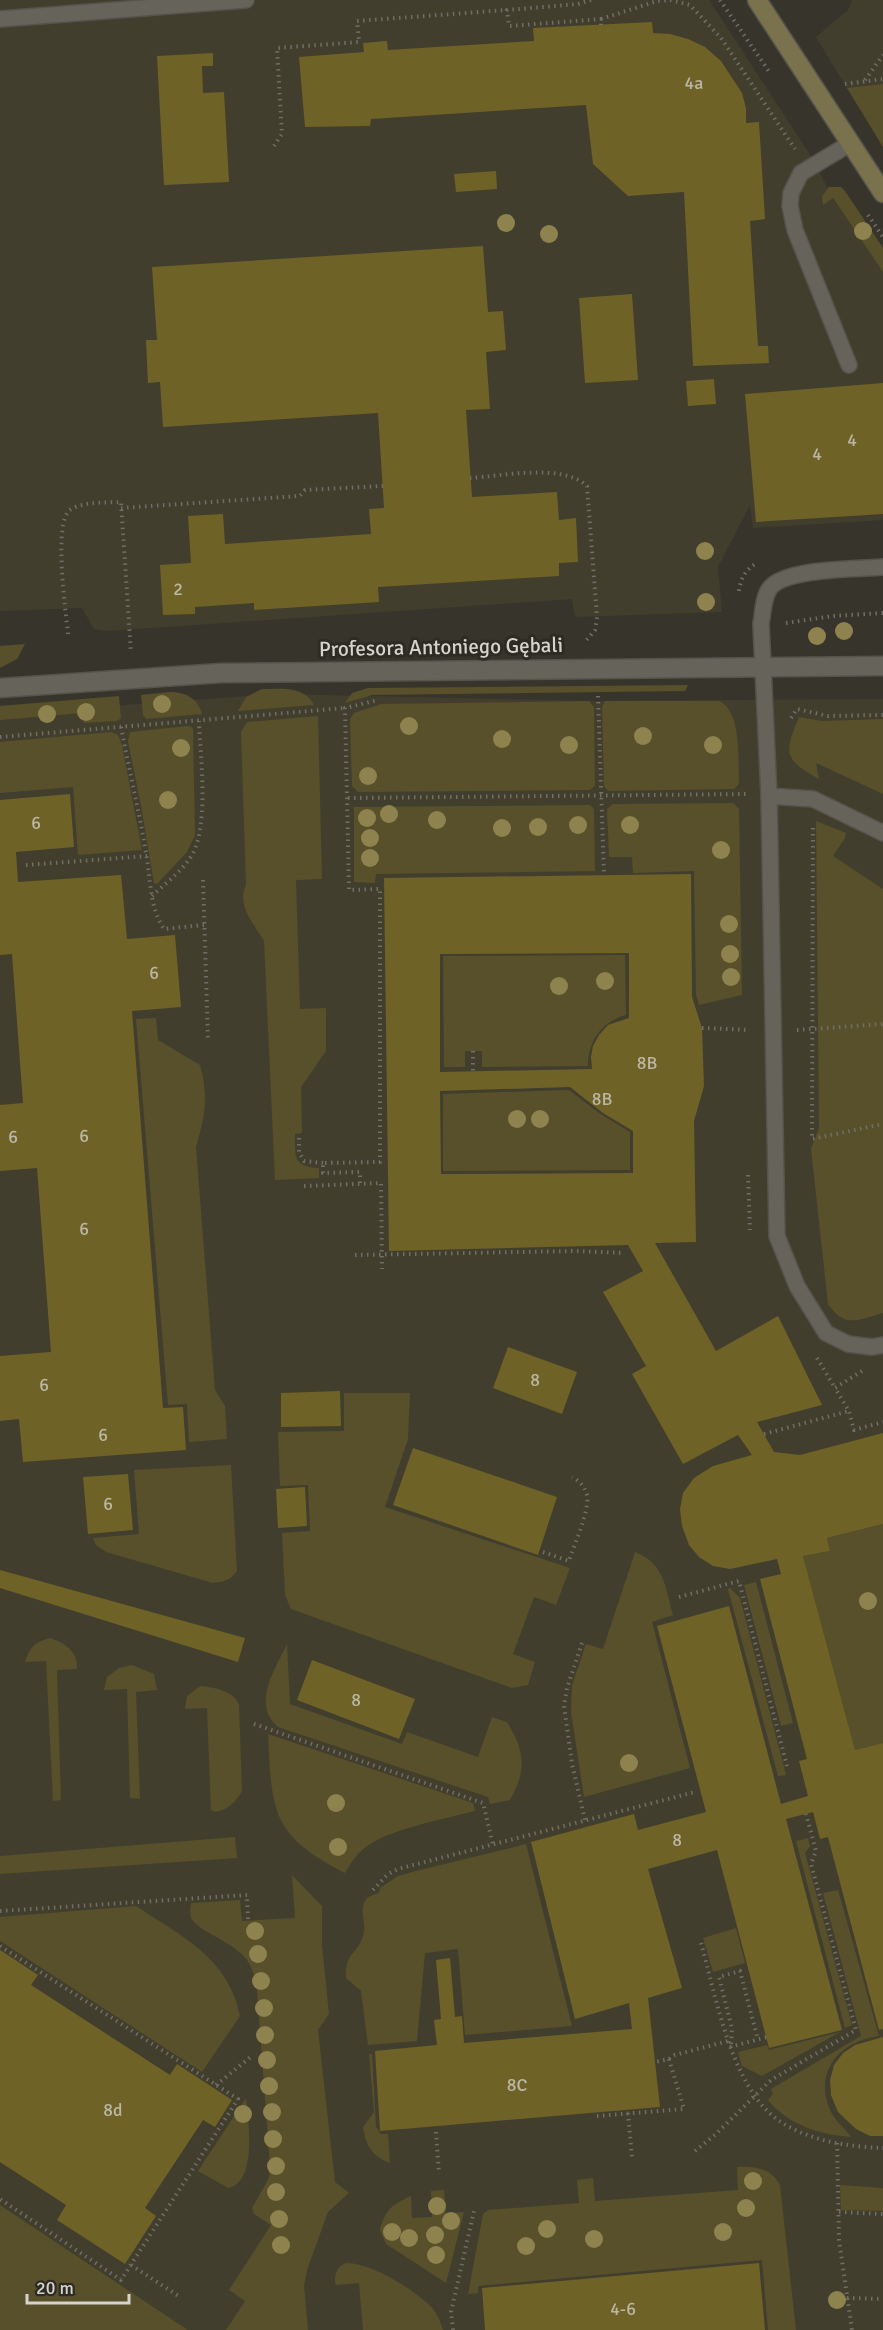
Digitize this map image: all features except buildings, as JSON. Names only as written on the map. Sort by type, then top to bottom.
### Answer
[{"type":"street","points":[[757,0],[883,193]]},
{"type":"street","name":"Profesora Antoniego Gębali","points":[[0,688],[221,672],[883,666]]},
{"type":"lane","points":[[0,19],[246,0]]},
{"type":"lane","points":[[849,365],[795,230],[790,206],[791,193],[801,173],[851,143]]},
{"type":"lane","points":[[883,567],[784,577],[770,588],[765,600],[761,624],[769,796],[777,1236],[797,1286],[826,1333],[848,1344],[872,1347],[883,1345]]},
{"type":"lane","points":[[769,796],[813,799],[883,833]]},
{"type":"path","points":[[274,146],[282,134],[277,48],[359,42],[357,21],[578,4],[591,0]]},
{"type":"path","points":[[507,10],[509,26],[601,19],[657,1],[670,0],[690,4],[721,38],[794,149],[800,146]]},
{"type":"path","points":[[601,19],[601,25]]},
{"type":"path","points":[[864,81],[883,55]]},
{"type":"path","points":[[838,86],[883,79]]},
{"type":"path","points":[[470,478],[554,472],[579,478],[587,486],[597,617],[595,630],[582,644]]},
{"type":"path","points":[[121,508],[300,496],[305,490],[383,486]]},
{"type":"path","points":[[68,634],[62,555],[63,521],[68,511],[81,505],[121,502],[131,653]]},
{"type":"path","points":[[761,624],[883,613]]},
{"type":"path","points":[[587,696],[609,696]]},
{"type":"path","points":[[598,696],[604,875]]},
{"type":"path","points":[[0,737],[345,708],[381,699]]},
{"type":"path","points":[[299,1138],[299,1152],[304,1161],[380,1162],[380,889],[349,890],[345,708]]},
{"type":"path","points":[[787,723],[797,709],[828,716],[883,715]]},
{"type":"path","points":[[151,896],[189,860],[199,840],[202,822],[199,721]]},
{"type":"path","points":[[121,727],[147,856],[151,896],[159,920],[164,929],[204,925]]},
{"type":"path","points":[[348,798],[745,794],[769,796]]},
{"type":"path","points":[[813,799],[812,1139],[883,1124]]},
{"type":"path","points":[[26,865],[147,856]]},
{"type":"path","points":[[203,880],[208,1040]]},
{"type":"path","points":[[473,1051],[473,1071]]},
{"type":"path","points":[[323,1163],[323,1173],[360,1172],[360,1183]]},
{"type":"path","points":[[304,1186],[381,1183],[382,1269]]},
{"type":"path","points":[[355,1255],[574,1251],[625,1253]]},
{"type":"path","points":[[858,1374],[835,1388],[849,1411],[854,1430],[883,1422]]},
{"type":"path","points":[[764,1434],[849,1411]]},
{"type":"path","points":[[543,1552],[569,1561],[586,1507],[587,1495],[583,1485],[572,1477]]},
{"type":"path","points":[[679,1597],[739,1581],[787,1766]]},
{"type":"path","points":[[582,1642],[567,1688],[564,1706],[572,1764],[585,1820]]},
{"type":"path","points":[[254,1724],[483,1803],[493,1845]]},
{"type":"path","points":[[373,1890],[388,1874],[398,1869],[695,1792]]},
{"type":"path","points":[[694,2151],[771,2080],[856,2030],[811,1864],[816,1851],[806,1814]]},
{"type":"path","points":[[0,1911],[247,1895],[248,1919]]},
{"type":"path","points":[[701,1943],[728,2041],[738,2067],[755,2094],[775,2118],[791,2128],[814,2137],[883,2148]]},
{"type":"path","points":[[0,1946],[238,2099],[121,2280],[0,2199]]},
{"type":"path","points":[[730,2047],[732,2029],[719,1977],[740,1971],[758,2040]]},
{"type":"path","points":[[730,2047],[767,2037]]},
{"type":"path","points":[[655,2062],[728,2041]]},
{"type":"path","points":[[216,2085],[253,2055]]},
{"type":"path","points":[[597,2116],[684,2109],[669,2059]]},
{"type":"path","points":[[628,2114],[632,2157]]},
{"type":"path","points":[[436,2132],[439,2174]]},
{"type":"path","points":[[837,2142],[839,2240],[852,2330]]},
{"type":"path","points":[[453,2330],[451,2312],[474,2211]]},
{"type":"path","points":[[839,2212],[883,2214]]},
{"type":"path","points":[[131,2265],[180,2297]]},
{"type":"path","points":[[848,2298],[883,2299]]},
{"type":"shaded area","points":[[0,0],[709,0],[809,153],[833,198],[883,271],[883,520],[753,528],[750,505],[718,567],[722,612],[575,617],[572,599],[108,631],[94,629],[82,608],[0,611]]},
{"type":"shaded area","points":[[852,0],[883,0],[883,147],[816,37],[848,10]]},
{"type":"shaded area","points":[[883,84],[883,147],[847,88]]},
{"type":"shaded area","points":[[829,187],[841,187],[845,191],[883,248],[883,272],[833,198],[823,205],[822,196]]},
{"type":"shaded area","points":[[25,644],[17,659],[0,668],[0,646]]},
{"type":"shaded area","points":[[688,685],[685,691],[372,695],[345,703],[352,693],[368,688]]},
{"type":"shaded area","points":[[262,689],[298,691],[310,699],[314,705],[238,711],[246,697]]},
{"type":"shaded area","points":[[170,692],[190,697],[200,708],[202,714],[146,719],[143,715],[141,695]]},
{"type":"shaded area","points":[[277,694],[589,701],[883,699],[883,2330],[188,2330],[0,2205],[0,714]]},
{"type":"shaded area","points":[[119,696],[121,718],[117,721],[84,723],[83,713],[0,720],[0,706]]},
{"type":"shaded area","points":[[589,701],[594,707],[595,786],[590,790],[358,792],[352,786],[350,719],[354,713],[381,704]]},
{"type":"shaded area","points":[[605,701],[719,701],[732,715],[735,725],[739,784],[734,789],[608,791],[604,786],[602,707]]},
{"type":"shaded area","points":[[318,716],[322,879],[296,880],[300,1009],[326,1008],[326,1051],[301,1087],[302,1133],[295,1134],[295,1142],[297,1159],[304,1165],[319,1168],[319,1178],[275,1180],[264,941],[248,914],[243,900],[246,885],[241,732],[247,722]]},
{"type":"shaded area","points":[[799,717],[822,721],[883,719],[883,794],[816,763],[819,779],[799,766],[793,760],[789,747]]},
{"type":"shaded area","points":[[188,726],[193,728],[195,835],[187,852],[157,884],[154,883],[128,741],[130,732]]},
{"type":"shaded area","points":[[111,732],[118,735],[122,745],[142,850],[78,855],[73,787],[0,793],[0,742]]},
{"type":"shaded area","points":[[733,803],[739,809],[742,995],[699,1005],[696,995],[694,871],[633,873],[632,857],[609,857],[607,809],[613,804]]},
{"type":"shaded area","points":[[590,805],[594,809],[595,871],[376,874],[375,883],[354,882],[354,807]]},
{"type":"shaded area","points":[[816,821],[846,833],[833,856],[883,889],[883,1313],[859,1320],[846,1320],[840,1317],[828,1304],[811,1149],[819,1128]]},
{"type":"shaded area","points":[[625,955],[626,1015],[610,1022],[598,1033],[591,1048],[588,1066],[482,1067],[482,1051],[465,1051],[465,1067],[444,1067],[443,956]]},
{"type":"shaded area","points":[[156,1018],[158,1040],[200,1065],[203,1077],[205,1106],[196,1147],[215,1390],[225,1406],[227,1439],[189,1442],[187,1404],[168,1405],[136,1019]]},
{"type":"shaded area","points":[[569,1090],[599,1113],[630,1132],[630,1170],[443,1171],[443,1094]]},
{"type":"shaded area","points":[[344,1393],[410,1393],[408,1439],[385,1507],[570,1568],[556,1605],[534,1597],[513,1654],[535,1662],[528,1685],[512,1688],[291,1609],[285,1595],[282,1533],[310,1531],[308,1485],[280,1486],[278,1432],[344,1431]]},
{"type":"shaded area","points":[[231,1465],[237,1571],[229,1578],[213,1583],[106,1552],[96,1545],[93,1538],[139,1534],[134,1470]]},
{"type":"shaded area","points":[[883,1524],[883,1743],[855,1750],[803,1556],[830,1551],[827,1538]]},
{"type":"shaded area","points":[[635,1552],[645,1557],[658,1570],[673,1615],[652,1622],[690,1768],[584,1797],[571,1712],[572,1685],[586,1644],[603,1649]]},
{"type":"shaded area","points":[[756,1582],[793,1723],[781,1726],[744,1585]]},
{"type":"shaded area","points":[[730,1588],[740,1598],[786,1775],[778,1776],[728,1589]]},
{"type":"shaded area","points":[[50,1638],[70,1649],[77,1663],[77,1669],[57,1670],[61,1800],[53,1801],[46,1661],[25,1662],[34,1646]]},
{"type":"shaded area","points":[[287,1644],[290,1704],[402,1744],[407,1732],[478,1757],[492,1717],[507,1722],[517,1742],[522,1761],[519,1779],[510,1800],[490,1804],[488,1797],[278,1727],[269,1716],[266,1707],[267,1688]]},
{"type":"shaded area","points":[[132,1665],[154,1674],[157,1690],[136,1692],[140,1799],[130,1798],[127,1689],[104,1690],[107,1677],[119,1668]]},
{"type":"shaded area","points":[[200,1686],[228,1693],[237,1700],[239,1705],[242,1791],[231,1805],[215,1812],[211,1810],[207,1708],[185,1709],[187,1696]]},
{"type":"shaded area","points":[[268,1734],[473,1803],[475,1811],[420,1825],[379,1839],[358,1854],[345,1873],[302,1846],[289,1833],[280,1819],[271,1783]]},
{"type":"shaded area","points":[[235,1837],[237,1858],[0,1874],[0,1856]]},
{"type":"shaded area","points":[[808,1838],[810,1846],[805,1853],[852,2025],[845,2028],[796,1841]]},
{"type":"shaded area","points":[[526,1844],[572,2026],[465,2035],[458,1949],[425,1953],[417,2041],[368,2045],[361,1991],[346,1978],[349,1959],[363,1936],[363,1907],[366,1899],[379,1893],[380,1888],[398,1876]]},
{"type":"shaded area","points":[[292,1875],[322,1906],[322,1945],[329,2014],[318,2030],[335,2182],[349,2193],[328,2212],[307,2270],[304,2285],[308,2330],[226,2330],[245,2301],[229,2290],[271,2225],[254,2214],[252,2208],[269,2178],[270,2166],[257,1991],[254,1975],[247,1960],[234,1948],[193,1921],[190,1915],[191,1903],[240,1900],[242,1921],[295,1918]]},
{"type":"shaded area","points":[[838,1890],[879,2036],[852,2044],[833,2061],[828,2072],[825,2084],[831,2112],[851,2137],[828,2134],[806,2127],[785,2116],[768,2100],[773,2094],[771,2089],[861,2036],[823,1893]]},
{"type":"shaded area","points":[[136,1906],[201,1951],[225,1979],[234,1996],[240,2016],[202,2072],[0,1941],[0,1917]]},
{"type":"shaded area","points":[[736,1928],[745,1963],[713,1972],[703,1938]]},
{"type":"shaded area","points":[[840,2032],[762,2076],[742,2066],[738,2052],[767,2045],[769,2050]]},
{"type":"shaded area","points":[[369,2054],[372,2054],[376,2127],[381,2134],[388,2134],[390,2163],[374,2154],[364,2134],[363,2127],[374,2112]]},
{"type":"shaded area","points":[[246,2098],[249,2134],[247,2163],[244,2175],[237,2184],[228,2188],[198,2171]]},
{"type":"shaded area","points":[[737,2167],[762,2169],[772,2175],[780,2185],[796,2330],[768,2330],[762,2260],[478,2286],[478,2293],[468,2294],[483,2214],[488,2210],[579,2203],[577,2180],[593,2178],[595,2201],[738,2190]]},
{"type":"shaded area","points":[[840,2185],[883,2188],[883,2211],[841,2210]]},
{"type":"shaded area","points":[[444,2190],[446,2213],[464,2212],[446,2283],[386,2244],[380,2230],[390,2208],[411,2196],[412,2218],[432,2217],[431,2191]]},
{"type":"shaded area","points":[[0,2205],[188,2330],[0,2330]]},
{"type":"shaded area","points":[[346,2263],[377,2271],[409,2289],[432,2308],[443,2330],[363,2330],[359,2283],[336,2285],[336,2272]]}]
